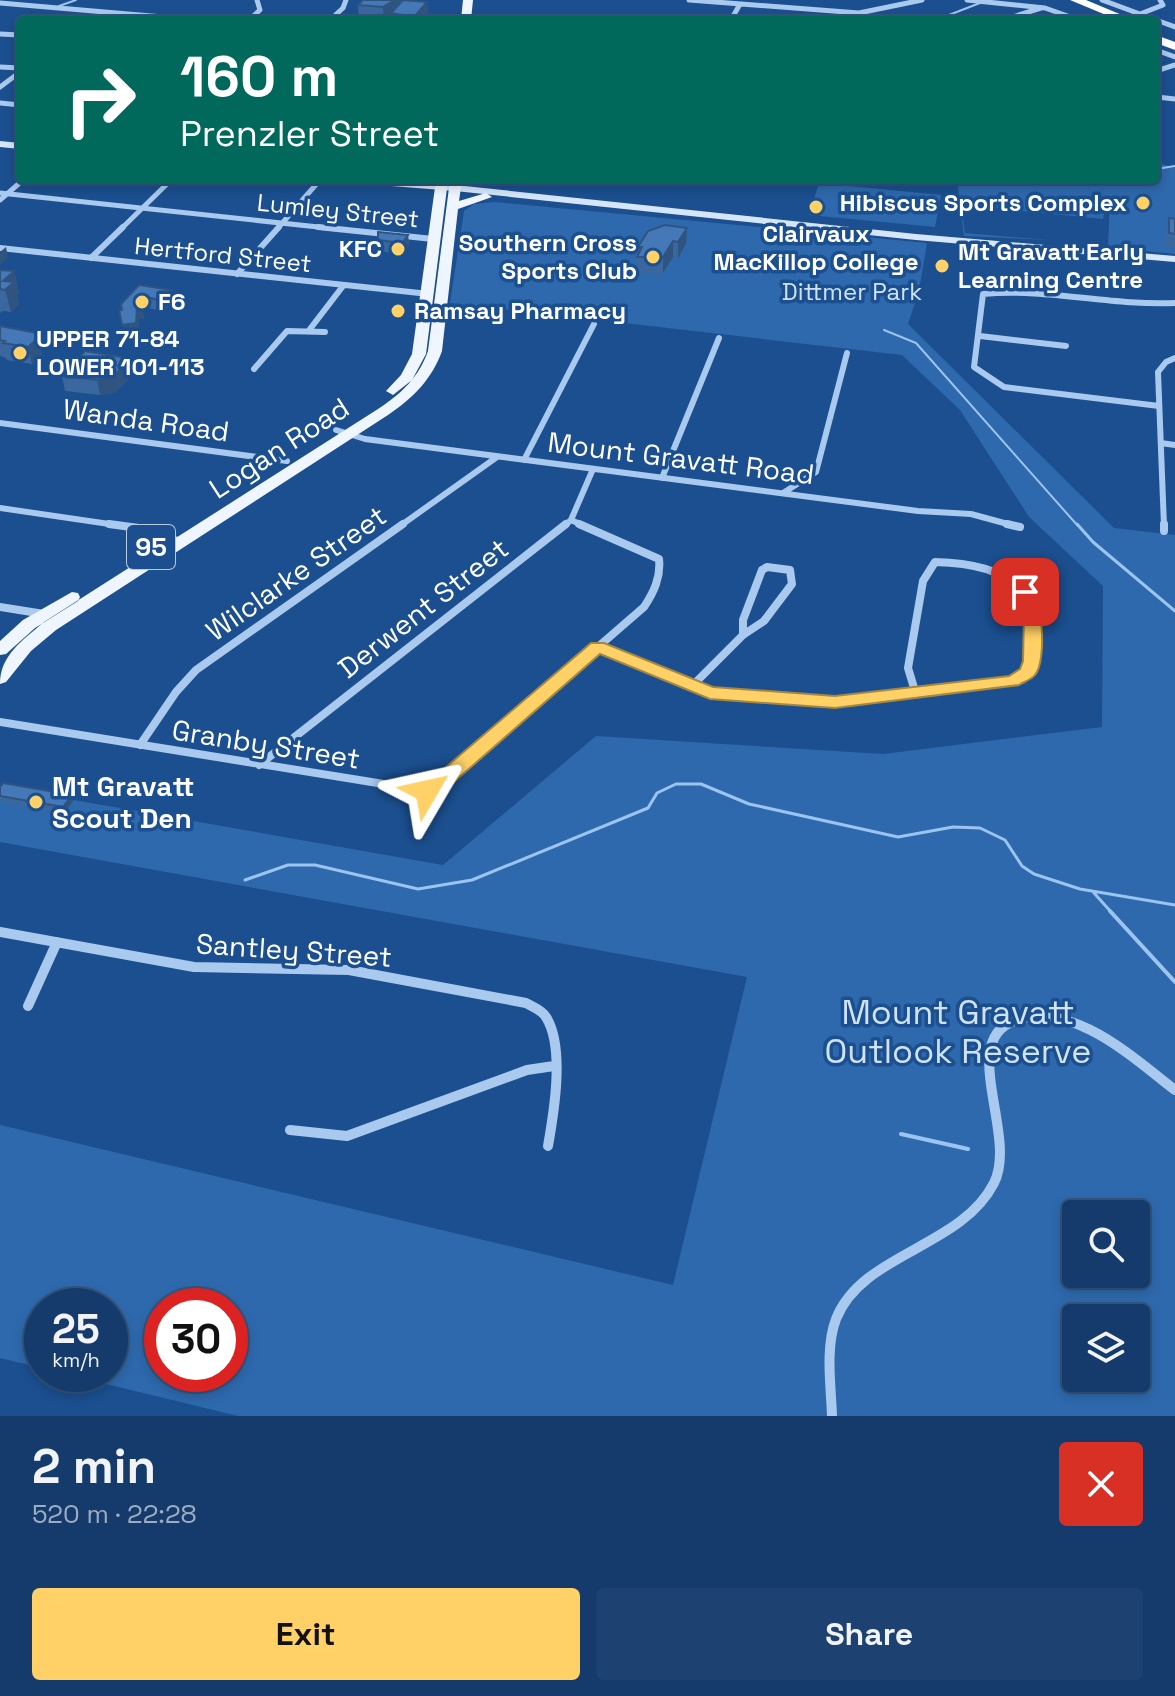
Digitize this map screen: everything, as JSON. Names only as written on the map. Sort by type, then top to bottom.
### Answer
[{"type":"highway","points":[[1056,0],[1098,16]]},
{"type":"highway","points":[[1076,0],[1131,16]]},
{"type":"main road","points":[[395,184],[455,187],[662,211],[1175,262]]},
{"type":"main road","name":"Logan Road","points":[[0,678],[25,647],[50,626],[287,461],[402,399],[425,374],[435,351],[433,239],[441,186]]},
{"type":"main road","points":[[455,187],[486,197],[662,211]]},
{"type":"main road","name":"Logan Road","points":[[434,294],[455,187]]},
{"type":"main road","points":[[452,207],[486,197]]},
{"type":"main road","name":"Logan Road","points":[[0,650],[45,614],[174,539],[342,432]]},
{"type":"street","points":[[253,16],[261,7],[257,0]]},
{"type":"street","points":[[334,16],[346,0]]},
{"type":"street","points":[[689,0],[859,13],[922,0]]},
{"type":"street","points":[[967,0],[1042,8],[1067,16]]},
{"type":"street","points":[[1102,0],[1132,16]]},
{"type":"street","points":[[1137,16],[1160,9],[1163,5],[1160,0]]},
{"type":"street","points":[[0,3],[150,16]]},
{"type":"street","points":[[733,16],[740,4]]},
{"type":"street","points":[[1016,16],[1042,8]]},
{"type":"street","points":[[96,16],[101,12]]},
{"type":"street","points":[[0,87],[16,73]]},
{"type":"street","points":[[91,258],[167,184]]},
{"type":"street","points":[[237,274],[316,184]]},
{"type":"street","points":[[0,200],[4,193]]},
{"type":"street","name":"Lumley Street","points":[[4,193],[433,239]]},
{"type":"street","name":"Hertford Street","points":[[0,248],[434,294]]},
{"type":"street","points":[[310,329],[343,286]]},
{"type":"street","points":[[1159,406],[1004,387],[974,367],[983,294],[1136,305],[1175,303]]},
{"type":"street","points":[[524,460],[594,324]]},
{"type":"street","points":[[254,369],[282,334],[294,329],[325,332]]},
{"type":"street","points":[[980,336],[1066,346]]},
{"type":"street","points":[[662,478],[719,338]]},
{"type":"street","points":[[783,494],[816,472],[847,353]]},
{"type":"street","points":[[1164,531],[1158,372],[1166,362],[1175,358]]},
{"type":"street","name":"Wanda Road","points":[[0,423],[287,461]]},
{"type":"street","name":"Mount Gravatt Road","points":[[342,432],[497,457],[918,511],[971,514],[1020,527]]},
{"type":"street","points":[[1161,443],[1175,445]]},
{"type":"street","name":"Wilclarke Street","points":[[140,745],[176,692],[196,670],[497,457]]},
{"type":"street","name":"Derwent Street","points":[[259,765],[571,520],[593,469]]},
{"type":"street","points":[[0,508],[146,529],[174,539]]},
{"type":"street","name":"Granby Street","points":[[0,722],[427,791],[440,784],[644,607],[653,594],[661,564],[655,554],[571,520]]},
{"type":"street","points":[[597,647],[710,693],[835,702],[1013,681],[1028,672],[1033,614],[1025,592],[1005,575],[986,567],[935,562],[923,581],[908,668],[915,691]]},
{"type":"street","points":[[691,687],[743,635],[764,621],[792,584],[790,570],[767,567],[762,570],[743,620],[743,635]]},
{"type":"street","points":[[0,607],[45,614]]},
{"type":"street","name":"Santley Street","points":[[0,932],[194,967],[349,970],[526,1003],[545,1013],[552,1030],[555,1110],[548,1146]]},
{"type":"street","points":[[28,1006],[57,942]]},
{"type":"street","points":[[832,1416],[835,1322],[845,1300],[869,1280],[955,1226],[981,1203],[995,1181],[1001,1136],[990,1089],[992,1038],[1004,1027],[1035,1016],[1074,1024],[1122,1050],[1175,1090]]},
{"type":"street","points":[[290,1130],[347,1136],[527,1070],[554,1066]]},
{"type":"green space","points":[[1160,163],[1175,168],[1175,254],[1108,247],[1110,202],[1106,204],[1103,219],[961,205],[965,233],[1049,240],[964,236],[958,184],[1160,184]]},
{"type":"green space","points":[[819,184],[941,195],[935,227],[809,215]]},
{"type":"green space","name":"Mount Gravatt Outlook Reserve","points":[[495,202],[927,243],[919,291],[908,324],[1114,528],[1175,535],[1175,1416],[238,1416],[128,1389],[128,1288],[24,1288],[24,1364],[0,1358],[0,1125],[673,1285],[747,977],[0,842],[0,787],[443,865],[596,736],[883,754],[1102,727],[1103,586],[1029,517],[960,410],[902,355],[450,303],[464,211],[474,204]]},
{"type":"building","points":[[363,0],[395,0],[383,7],[358,5]]},
{"type":"building","points":[[403,0],[427,2],[415,16],[391,13]]},
{"type":"building","points":[[1169,218],[1175,219],[1175,234],[1169,233]]},
{"type":"building","points":[[665,225],[687,228],[678,242],[673,241],[663,257],[637,257],[642,247],[638,247],[648,231]]},
{"type":"building","points":[[378,232],[408,235],[402,243],[378,240]]},
{"type":"building","points":[[0,270],[14,271],[3,281],[14,282],[5,290],[0,289]]},
{"type":"building","points":[[139,285],[172,290],[165,298],[158,300],[140,295],[142,307],[137,308],[136,323],[122,325],[121,304]]},
{"type":"building","points":[[0,326],[37,333],[35,338],[38,338],[28,347],[3,343],[5,341],[0,340]]},
{"type":"building","points":[[85,351],[127,358],[126,364],[111,378],[97,380],[62,376]]},
{"type":"building","points":[[3,783],[72,795],[63,807],[0,796]]},
{"type":"waterway","points":[[59,6],[76,0]]},
{"type":"waterway","points":[[946,16],[980,3]]},
{"type":"waterway","points":[[1160,168],[1175,166]]},
{"type":"waterway","points":[[884,330],[916,343],[1078,526]]},
{"type":"waterway","points":[[1077,524],[1093,542],[1175,611]]},
{"type":"waterway","points":[[245,880],[288,865],[315,865],[418,889],[472,880],[648,808],[657,793],[676,784],[701,784],[749,804],[898,837],[953,827],[980,828],[1005,840],[1022,866],[1034,874],[1080,889],[1175,905]]},
{"type":"waterway","points":[[1094,893],[1112,913]]},
{"type":"waterway","points":[[1110,911],[1175,982]]},
{"type":"waterway","points":[[901,1134],[968,1149]]},
{"type":"place","name":"Hibiscus Sports Complex","points":[[1143,203]]},
{"type":"place","name":"Clairvaux MacKillop College","points":[[816,207]]},
{"type":"place","name":"KFC","points":[[398,249]]},
{"type":"place","name":"Southern Cross Sports Club","points":[[653,257]]},
{"type":"place","name":"Mt Gravatt Early Learning Centre","points":[[942,266]]},
{"type":"place","name":"F6","points":[[142,302]]},
{"type":"place","name":"Ramsay Pharmacy","points":[[398,311]]},
{"type":"place","name":"UPPER 71-84 LOWER 101-113","points":[[20,353]]},
{"type":"place","name":"Mt Gravatt Scout Den","points":[[36,802]]},
{"type":"route","points":[[427,791],[440,784],[597,647],[710,693],[835,702],[1013,681],[1028,672],[1031,661],[1033,614],[1025,592]]},
{"type":"park label","name":"Dittmer Park","points":[[852,292]]}]
